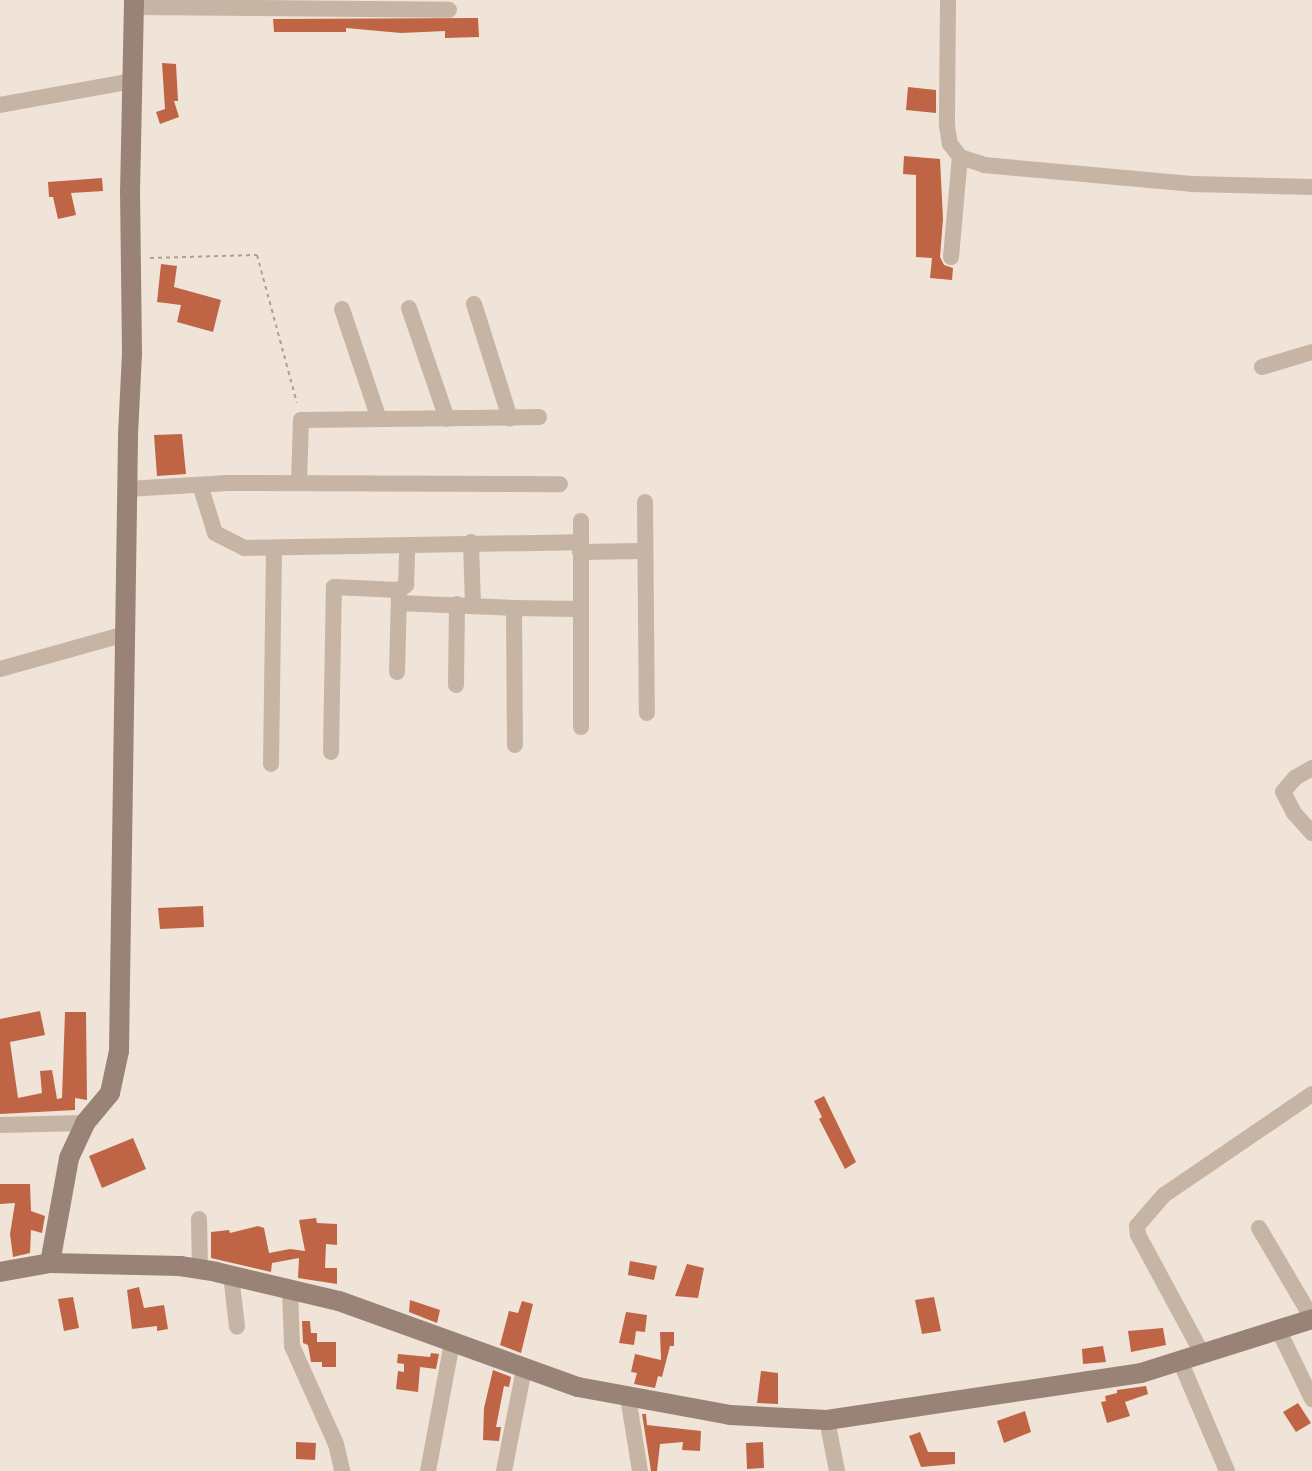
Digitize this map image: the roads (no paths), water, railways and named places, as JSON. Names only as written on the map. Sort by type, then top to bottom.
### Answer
[{"type":"street","points":[[948,0],[947,126],[950,144],[960,157],[984,165],[1191,184],[1312,187]]},
{"type":"street","points":[[50,1263],[69,1158],[85,1123],[110,1093],[119,1051],[134,4],[449,10]]},
{"type":"street","points":[[0,105],[132,81]]},
{"type":"street","points":[[951,257],[960,157]]},
{"type":"street","points":[[474,304],[510,418]]},
{"type":"street","points":[[409,308],[447,419]]},
{"type":"street","points":[[342,309],[379,419]]},
{"type":"street","points":[[1262,367],[1312,352]]},
{"type":"street","points":[[299,483],[301,420],[539,417]]},
{"type":"street","points":[[127,489],[201,488],[228,483],[560,484]]},
{"type":"street","points":[[201,488],[215,533],[244,548],[407,548],[471,542],[643,551]]},
{"type":"street","points":[[645,502],[643,551],[647,713]]},
{"type":"street","points":[[581,521],[581,727]]},
{"type":"street","points":[[456,685],[471,542]]},
{"type":"street","points":[[271,764],[274,548]]},
{"type":"street","points":[[397,672],[399,596],[406,585],[407,548]]},
{"type":"street","points":[[331,752],[334,587],[465,605],[579,609]]},
{"type":"street","points":[[514,608],[515,745]]},
{"type":"street","points":[[0,669],[125,634]]},
{"type":"street","points":[[1312,768],[1295,778],[1283,792],[1294,813],[1312,833]]},
{"type":"street","points":[[1203,1355],[1138,1235],[1137,1226],[1164,1195],[1312,1094]]},
{"type":"street","points":[[0,1125],[85,1123]]},
{"type":"street","points":[[199,1219],[200,1270]]},
{"type":"street","points":[[0,1272],[50,1263],[132,1264],[231,1275],[339,1301],[524,1369],[628,1397],[730,1415],[827,1420],[1141,1373],[1181,1363],[1312,1318],[1259,1228]]},
{"type":"street","points":[[231,1275],[237,1327]]},
{"type":"street","points":[[290,1288],[292,1346],[336,1444],[342,1471]]},
{"type":"street","points":[[1279,1331],[1312,1399]]},
{"type":"street","points":[[428,1471],[452,1343]]},
{"type":"street","points":[[1181,1363],[1227,1471]]},
{"type":"street","points":[[504,1471],[524,1369]]},
{"type":"street","points":[[628,1397],[640,1471]]},
{"type":"street","points":[[827,1420],[837,1471]]}]
